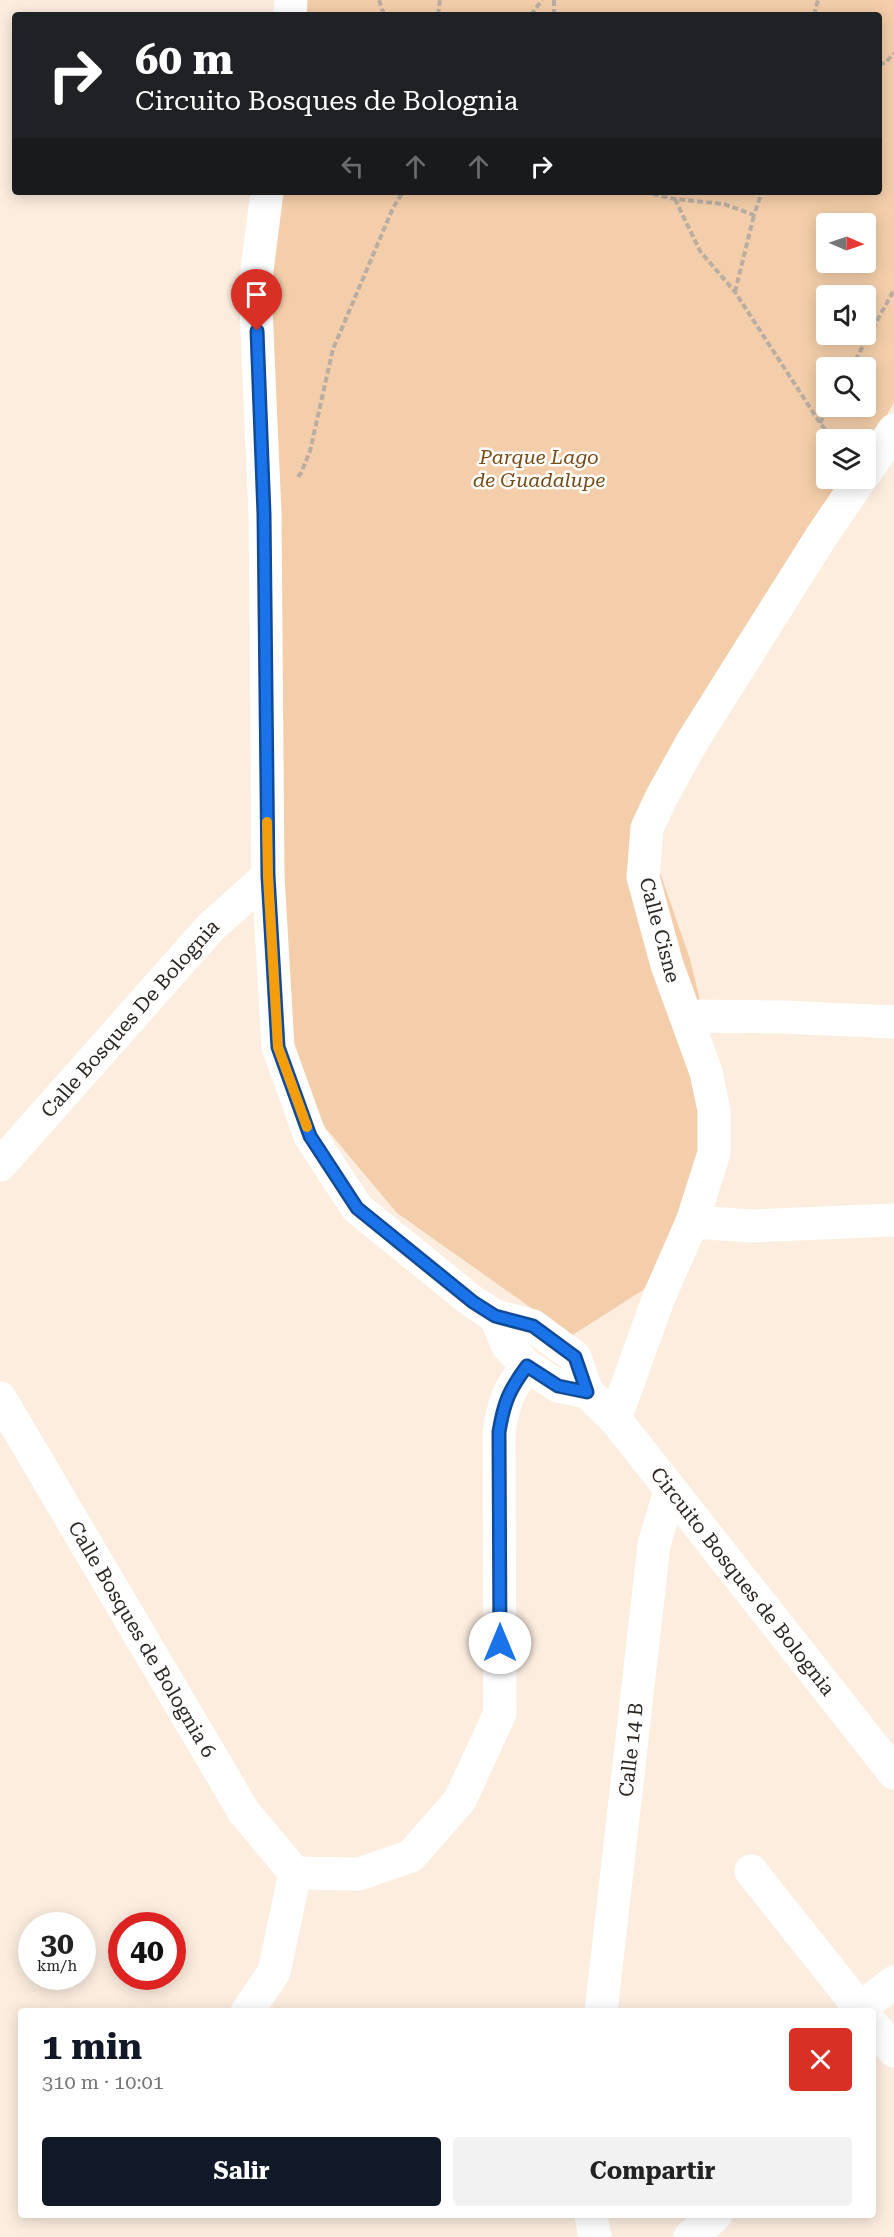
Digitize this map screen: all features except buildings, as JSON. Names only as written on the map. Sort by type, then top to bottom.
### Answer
[{"type":"street","name":"Circuito Bosques de Bolognia","points":[[267,195],[255,286],[264,514],[268,876],[278,1047],[310,1136],[357,1208],[473,1302],[495,1316],[533,1326],[575,1357],[587,1392],[615,1419],[894,1773]]},
{"type":"street","points":[[876,457],[894,430]]},
{"type":"street","name":"Calle Cisne","points":[[615,1419],[659,1297],[692,1222],[714,1153],[714,1110],[706,1072],[667,965],[643,877],[647,828],[692,742],[854,489]]},
{"type":"street","name":"Calle Bosques De Bolognia","points":[[0,1165],[210,928],[268,876]]},
{"type":"street","points":[[686,1016],[784,1017],[894,1022]]},
{"type":"street","points":[[692,1222],[752,1226],[894,1220]]},
{"type":"street","points":[[495,1316],[508,1346],[527,1366],[558,1386],[587,1392]]},
{"type":"street","points":[[250,2008],[274,1972],[296,1873],[359,1874],[411,1856],[460,1800],[500,1713],[499,1432],[504,1404],[514,1384],[527,1366]]},
{"type":"street","name":"Calle Bosques de Bolognia 6","points":[[0,1398],[244,1812],[296,1873]]},
{"type":"street","name":"Calle 14 B","points":[[601,2008],[654,1545],[670,1491]]},
{"type":"street","points":[[751,1871],[859,2008]]},
{"type":"street","points":[[871,2008],[894,1982]]},
{"type":"street","points":[[876,2029],[894,2051]]},
{"type":"street","points":[[591,2218],[595,2237]]},
{"type":"street","points":[[690,2237],[713,2218]]},
{"type":"path","points":[[882,64],[894,52]]},
{"type":"path","points":[[264,514],[301,473],[310,451],[333,349],[393,208],[401,195]]},
{"type":"path","points":[[657,195],[724,204],[754,215]]},
{"type":"path","points":[[735,292],[761,195]]},
{"type":"path","points":[[675,199],[700,251],[735,292],[825,429]]},
{"type":"path","points":[[857,357],[894,290]]},
{"type":"path","points":[[820,423],[823,417]]},
{"type":"green space","name":"Parque Lago de Guadalupe","points":[[289,0],[894,0],[894,402],[876,435],[876,429],[816,429],[816,489],[846,489],[674,771],[657,864],[690,959],[726,1108],[651,1285],[571,1336],[397,1213],[318,1119],[265,976],[263,195],[882,195],[882,12],[287,12]]},
{"type":"slow traffic","points":[[267,822],[278,1047],[307,1127]]},
{"type":"route","points":[[257,331],[264,514],[268,876],[278,1047],[310,1136],[357,1208],[473,1302],[495,1316],[533,1326],[575,1357],[587,1392],[558,1386],[527,1366],[514,1384],[504,1404],[499,1432],[500,1643]]}]
